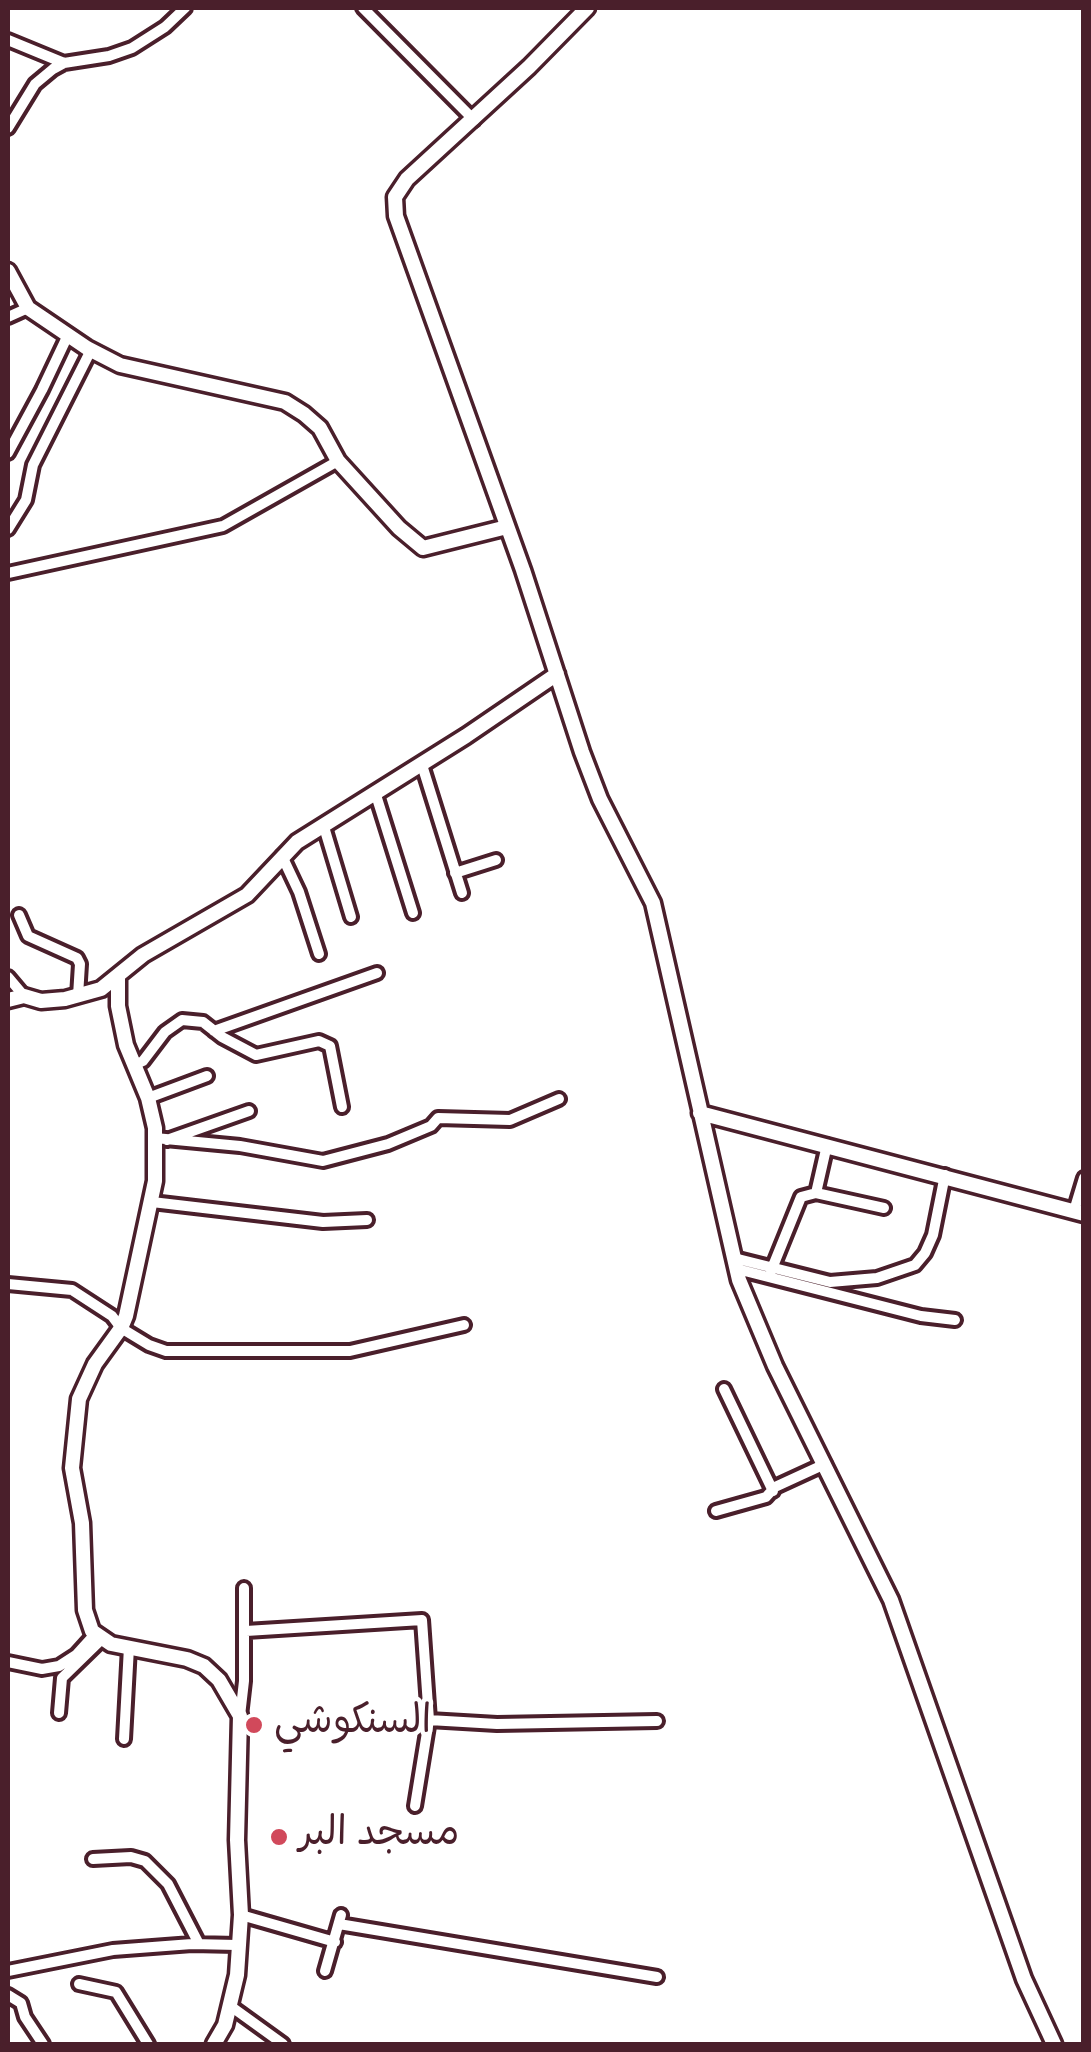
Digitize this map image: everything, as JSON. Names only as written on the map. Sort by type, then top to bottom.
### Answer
[{"type":"street","points":[[8,128],[35,84],[64,63],[132,48],[165,28],[185,8]]},
{"type":"street","points":[[364,8],[474,120]]},
{"type":"street","points":[[587,8],[474,120],[407,179],[395,197],[396,216],[600,799],[653,903],[735,1264],[775,1366],[891,1600],[1024,1978],[1054,2044]]},
{"type":"street","points":[[8,40],[64,63]]},
{"type":"street","points":[[8,271],[28,308],[90,350],[120,365],[285,402],[320,428],[338,462],[422,548],[507,527]]},
{"type":"street","points":[[8,317],[28,308]]},
{"type":"street","points":[[8,453],[68,335]]},
{"type":"street","points":[[10,519],[26,500],[32,466],[90,350]]},
{"type":"street","points":[[8,421],[16,436]]},
{"type":"street","points":[[8,573],[223,526],[338,462]]},
{"type":"street","points":[[8,1000],[24,996],[41,1001],[78,996],[118,979],[143,955],[247,896],[297,842],[376,795],[557,674]]},
{"type":"street","points":[[422,765],[462,893]]},
{"type":"street","points":[[376,795],[413,913]]},
{"type":"street","points":[[324,827],[351,917]]},
{"type":"street","points":[[282,856],[299,892],[319,954]]},
{"type":"street","points":[[455,874],[496,860]]},
{"type":"street","points":[[20,915],[28,936],[77,958],[78,996]]},
{"type":"street","points":[[214,1030],[377,973]]},
{"type":"street","points":[[8,977],[24,996]]},
{"type":"street","points":[[118,979],[118,1006],[161,1139],[134,1291],[121,1328],[95,1364],[79,1400],[73,1432],[72,1468],[82,1523],[86,1610],[98,1637],[204,1666],[219,1680],[240,1716]]},
{"type":"street","points":[[134,1065],[144,1061],[165,1032],[182,1020],[202,1022],[256,1055],[272,1054],[312,1040],[330,1046],[342,1107]]},
{"type":"street","points":[[148,1098],[207,1076]]},
{"type":"street","points":[[161,1139],[240,1146],[323,1161],[388,1144],[431,1126],[438,1118],[510,1120],[559,1099]]},
{"type":"street","points":[[161,1139],[249,1110]]},
{"type":"street","points":[[700,1113],[1079,1212],[1084,1178]]},
{"type":"street","points":[[816,1193],[827,1145]]},
{"type":"street","points":[[735,1264],[830,1282],[877,1278],[914,1265],[925,1254],[933,1235],[945,1175]]},
{"type":"street","points":[[771,1271],[801,1197],[816,1193],[884,1208]]},
{"type":"street","points":[[152,1202],[322,1222],[366,1220]]},
{"type":"street","points":[[771,1271],[921,1316],[955,1320]]},
{"type":"street","points":[[8,1284],[72,1290],[112,1316],[121,1328],[166,1351],[350,1351],[464,1325]]},
{"type":"street","points":[[724,1389],[773,1491]]},
{"type":"street","points":[[716,1511],[766,1497],[775,1487],[824,1464]]},
{"type":"street","points":[[214,2044],[224,2024],[237,1975],[241,1915],[237,1840],[246,1631],[244,1588]]},
{"type":"street","points":[[246,1631],[422,1620],[429,1720],[415,1806]]},
{"type":"street","points":[[8,1662],[42,1669],[59,1666],[98,1637]]},
{"type":"street","points":[[60,1712],[62,1678],[98,1637]]},
{"type":"street","points":[[124,1739],[129,1646]]},
{"type":"street","points":[[429,1720],[497,1724],[657,1721]]},
{"type":"street","points":[[93,1859],[136,1858],[157,1871],[168,1884],[199,1944]]},
{"type":"street","points":[[241,1915],[335,1942]]},
{"type":"street","points":[[326,1971],[340,1920],[657,1977]]},
{"type":"street","points":[[8,1971],[113,1950],[237,1945]]},
{"type":"street","points":[[79,1984],[116,1992],[148,2044]]},
{"type":"street","points":[[8,1995],[22,2005],[25,2017],[43,2044]]},
{"type":"street","points":[[229,2005],[283,2044]]},
{"type":"place","name":"السنكوشي","points":[[254,1725]]},
{"type":"place","name":"مسجد البر","points":[[279,1837]]}]
